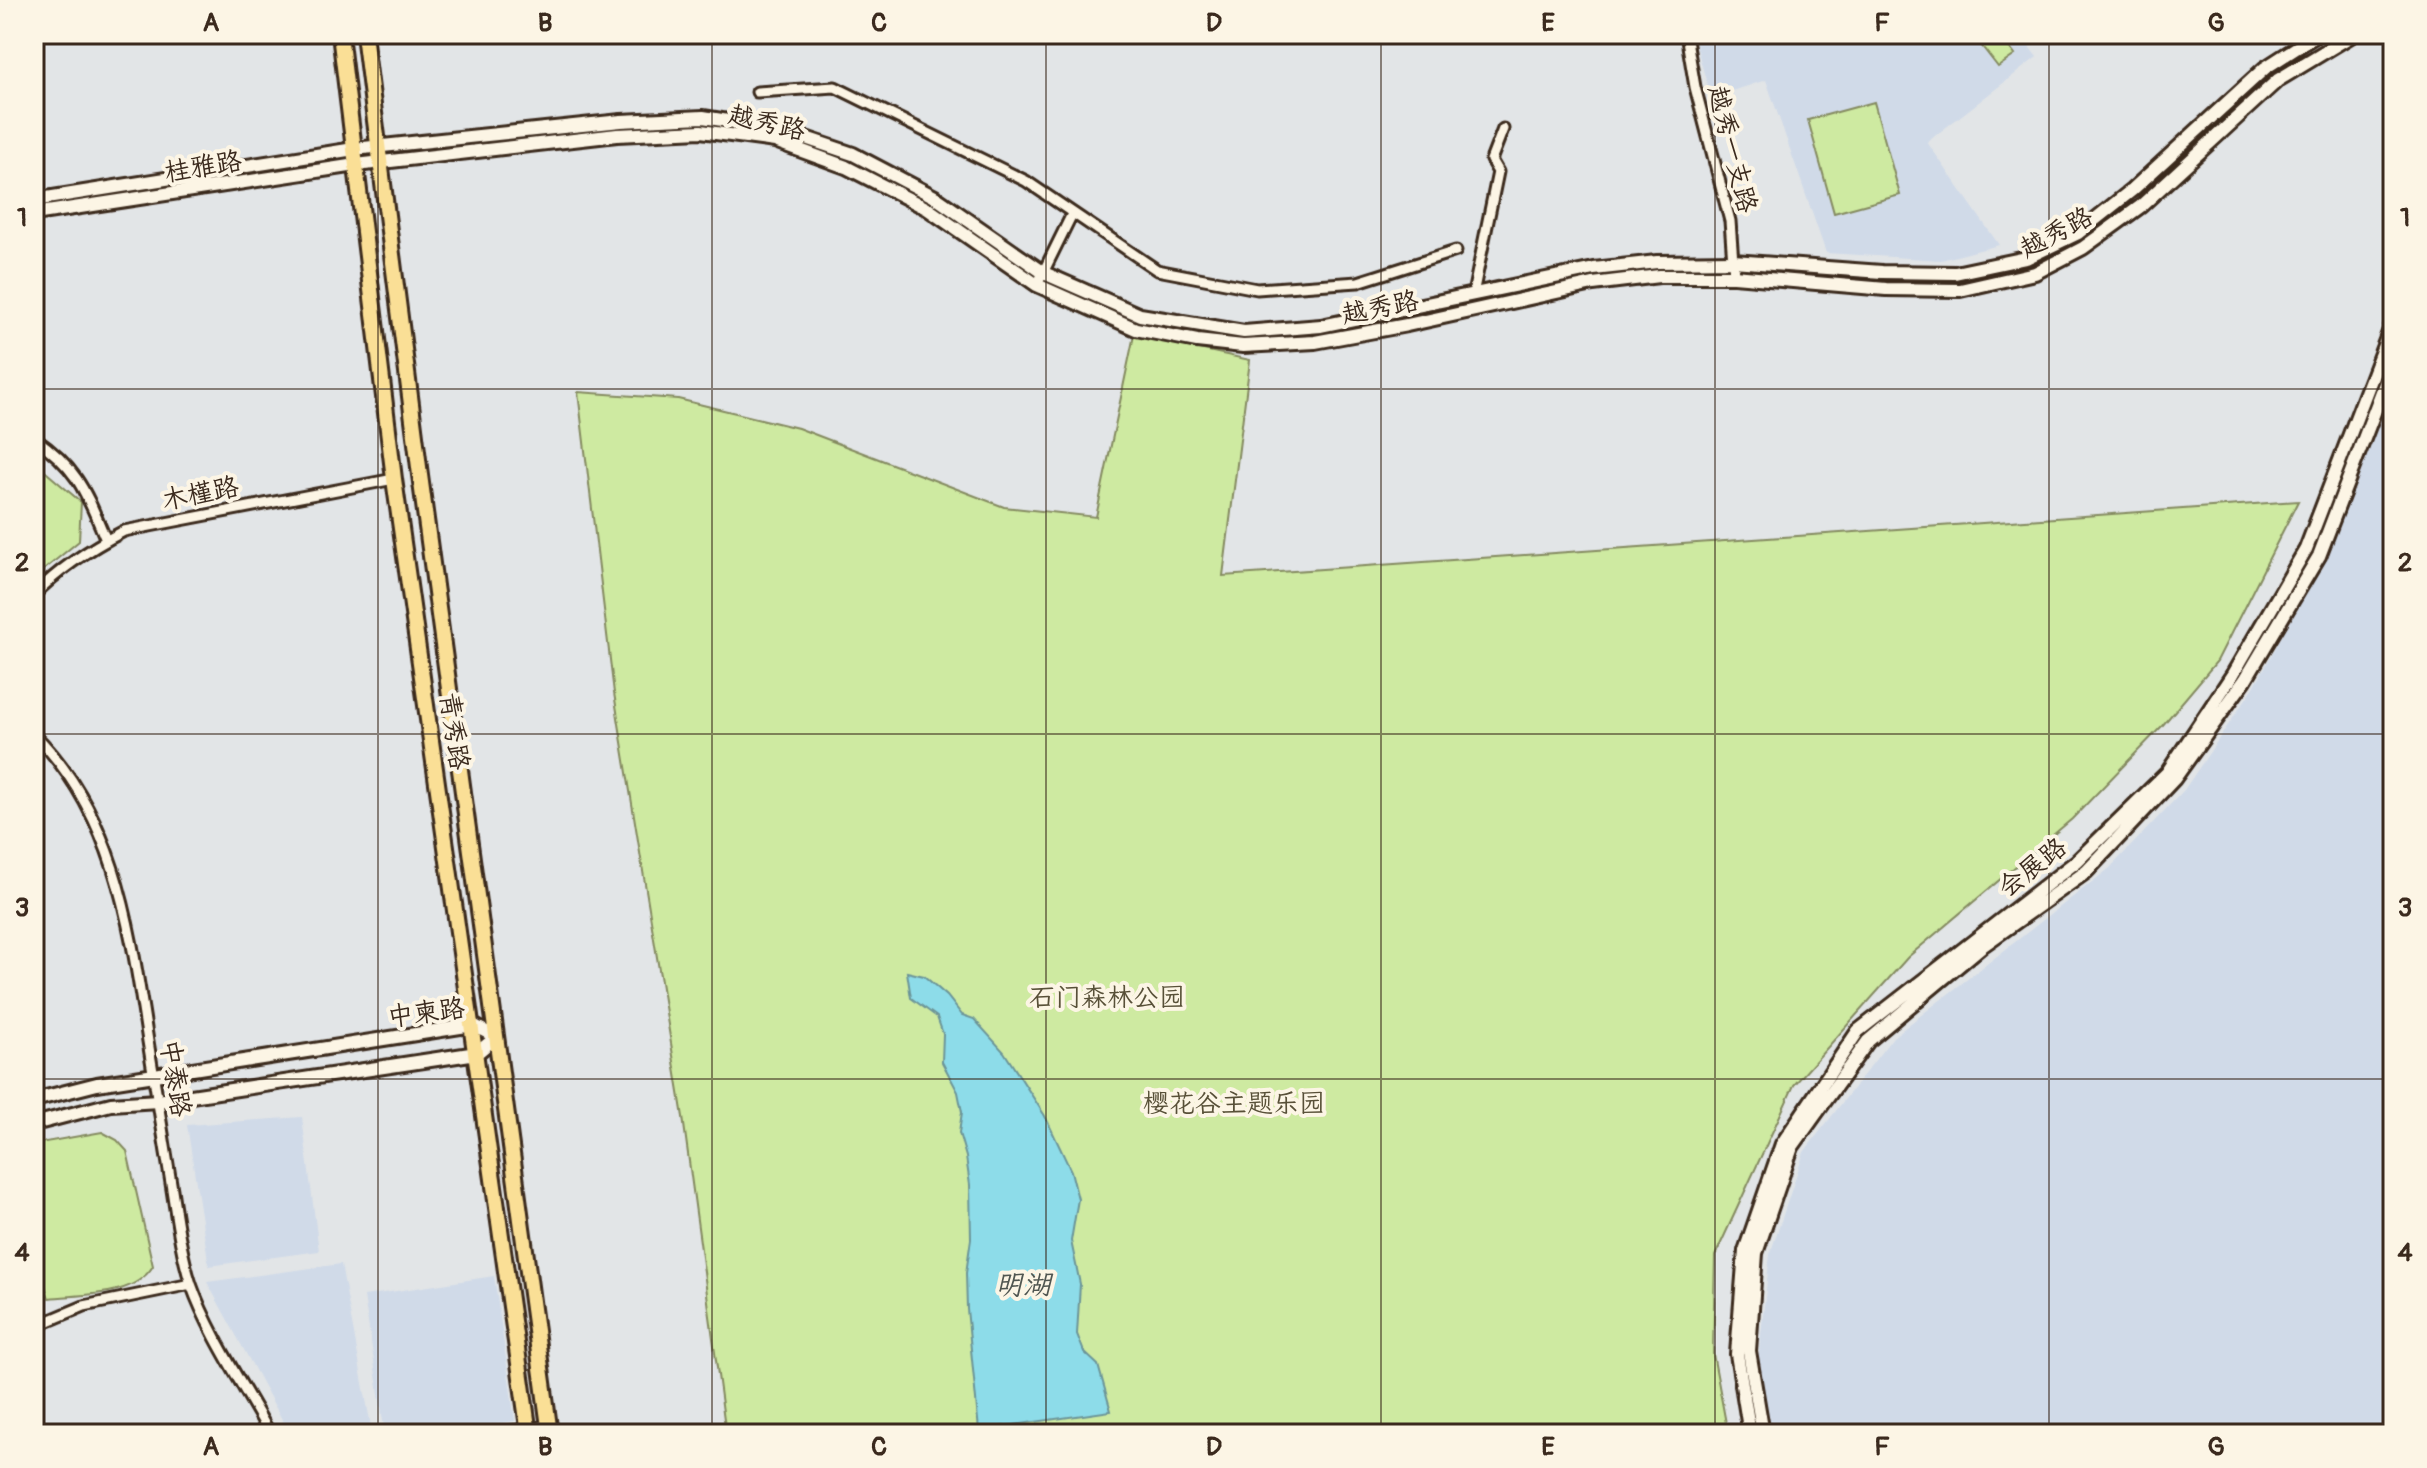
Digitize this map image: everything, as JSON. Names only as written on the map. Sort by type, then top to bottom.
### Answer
[{"type":"main road","name":"青秀路","points":[[340,34],[394,479],[529,1431]]},
{"type":"main road","name":"青秀路","points":[[364,34],[549,1430]]},
{"type":"main road","name":"越秀路","points":[[378,155],[621,121],[703,117],[779,129],[853,154],[935,197],[1044,273],[1140,315],[1244,332],[1321,326],[1594,269],[1657,262],[1733,261],[1882,272],[1948,273],[2026,258],[2078,233],[2132,190],[2265,68],[2318,34]]},
{"type":"main road","name":"越秀路","points":[[378,155],[701,131],[775,141],[846,167],[928,209],[1037,285],[1136,329],[1243,346],[1315,342],[1593,284],[1659,276],[1734,276],[1886,289],[1960,290],[2035,273],[2083,248],[2141,206],[2278,80],[2354,34]]},
{"type":"main road","name":"桂雅路","points":[[34,200],[354,149],[378,155]]},
{"type":"main road","name":"桂雅路","points":[[34,214],[356,165],[378,155]]},
{"type":"main road","name":"会展路","points":[[1750,1434],[1737,1354],[1745,1251],[1782,1144],[1858,1031],[2077,861],[2167,773],[2233,674],[2306,549],[2393,322]]},
{"type":"main road","name":"会展路","points":[[1763,1434],[1749,1351],[1756,1253],[1792,1147],[1868,1041],[1982,946],[2086,872],[2174,779],[2245,680],[2319,556],[2393,363]]},
{"type":"main road","name":"中柬路","points":[[34,1100],[97,1084],[473,1025],[496,1037],[477,1053],[158,1101],[111,1104],[34,1124]]},
{"type":"street","name":"越秀一支路","points":[[1686,34],[1704,125],[1730,221],[1734,276]]},
{"type":"street","points":[[757,92],[835,87],[1026,181],[1157,270],[1257,289],[1358,282],[1456,251]]},
{"type":"street","points":[[1473,294],[1498,172],[1491,160],[1503,129]]},
{"type":"street","points":[[1037,285],[1072,214]]},
{"type":"street","points":[[34,438],[54,452],[83,485],[106,540]]},
{"type":"street","name":"木槿路","points":[[34,595],[47,581],[124,531],[394,479]]},
{"type":"street","name":"中泰路","points":[[34,734],[50,750],[85,802],[112,859],[130,925],[178,1227],[191,1284],[270,1434]]},
{"type":"street","points":[[34,1324],[84,1306],[191,1284]]},
{"type":"street","points":[[491,1434],[549,1430]]},
{"type":"shaded area","points":[[1693,34],[2019,34],[2037,57],[1927,142],[1999,245],[1941,260],[1826,253],[1766,80],[1711,98]]},
{"type":"shaded area","points":[[2393,387],[2393,1434],[1770,1434],[1758,1360],[1770,1254],[1804,1152],[1893,1037],[2110,868],[2184,790],[2254,687],[2324,559]]},
{"type":"shaded area","points":[[302,1117],[319,1251],[209,1266],[187,1125]]},
{"type":"shaded area","points":[[341,1264],[372,1432],[290,1434],[207,1282]]},
{"type":"shaded area","points":[[494,1276],[515,1421],[438,1434],[385,1434],[364,1296]]},
{"type":"green space","points":[[1999,34],[2015,55],[1998,67],[1974,36]]},
{"type":"green space","points":[[1874,102],[1900,195],[1834,213],[1808,120]]},
{"type":"green space","name":"石门森林公园","points":[[1134,335],[1250,360],[1223,576],[2298,501],[2217,661],[2162,726],[2072,819],[1908,957],[1794,1085],[1715,1256],[1713,1354],[1728,1434],[726,1434],[683,1117],[614,693],[578,392],[678,399],[798,428],[1004,507],[1096,517]]},
{"type":"green space","points":[[34,462],[81,502],[79,541],[34,578]]},
{"type":"green space","points":[[102,1132],[117,1140],[127,1151],[153,1266],[133,1284],[120,1289],[92,1295],[49,1298],[34,1254],[34,1144]]},
{"type":"water","name":"明湖","points":[[907,972],[924,976],[947,996],[962,1015],[974,1019],[1004,1052],[1045,1116],[1071,1171],[1078,1199],[1071,1241],[1080,1284],[1077,1334],[1084,1352],[1098,1365],[1111,1411],[979,1430],[967,1309],[970,1185],[959,1133],[962,1112],[958,1092],[942,1062],[943,1034],[937,1017],[911,998]]},
{"type":"park label","name":"樱花谷主题乐园","points":[[1234,1103]]}]
